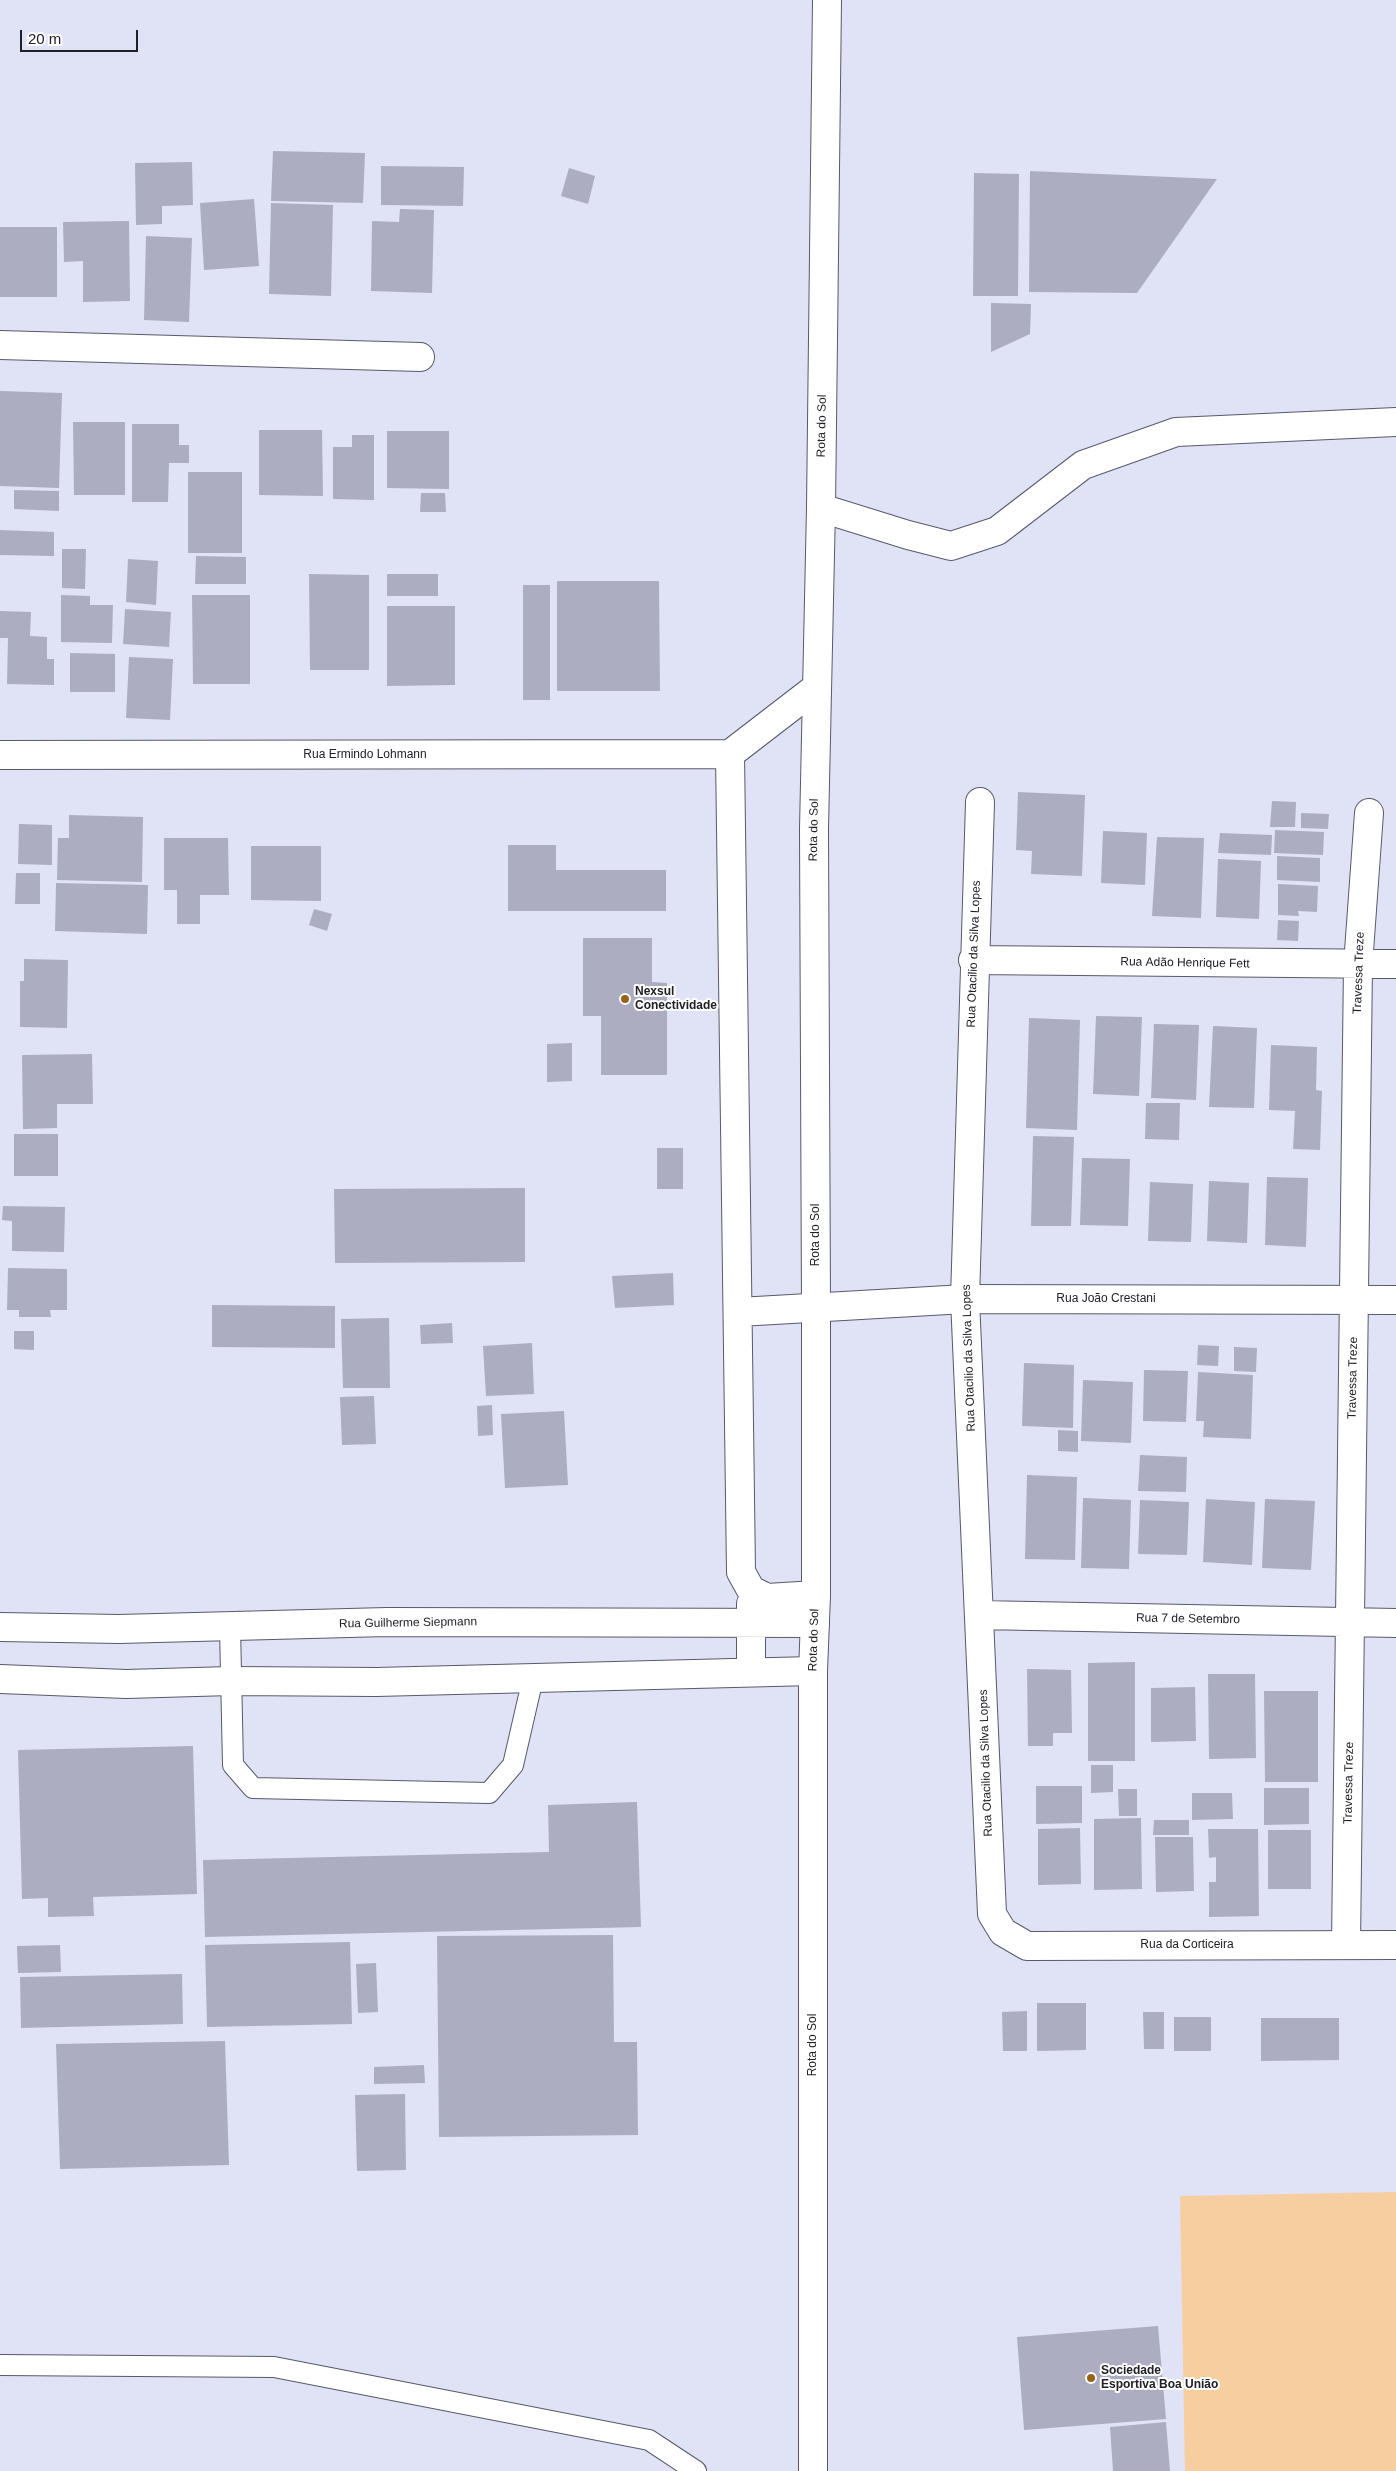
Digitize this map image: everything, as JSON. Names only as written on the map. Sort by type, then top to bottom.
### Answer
[{"type":"main road","name":"Rota do Sol","points":[[813,2471],[813,1671],[816,1595],[814,829],[821,508],[828,0]]},
{"type":"main road","points":[[0,345],[420,356]]},
{"type":"main road","points":[[821,508],[908,536],[951,546],[997,531],[1084,465],[1176,432],[1396,422]]},
{"type":"main road","points":[[751,1672],[751,1590],[741,1572],[730,754],[817,687]]},
{"type":"main road","name":"Rua Ermindo Lohmann","points":[[0,755],[730,754]]},
{"type":"main road","name":"Rua Otacilio da Silva Lopes","points":[[980,802],[973,960],[966,1299],[992,1914]]},
{"type":"main road","name":"Travessa Treze","points":[[1346,1944],[1358,965],[1369,813]]},
{"type":"main road","name":"Rua Adão Henrique Fett","points":[[973,960],[1396,964]]},
{"type":"main road","name":"Rua João Crestani","points":[[739,1312],[966,1299],[1396,1300]]},
{"type":"main road","points":[[751,1590],[767,1598],[816,1595]]},
{"type":"main road","name":"Rua 7 de Setembro","points":[[979,1615],[1396,1623]]},
{"type":"main road","name":"Rua Guilherme Siepmann","points":[[0,1627],[119,1629],[388,1622],[815,1623]]},
{"type":"main road","points":[[0,1679],[126,1684],[231,1681],[376,1682],[813,1671]]},
{"type":"main road","name":"Rua da Corticeira","points":[[992,1914],[1004,1932],[1027,1946],[1396,1944]]},
{"type":"lane","points":[[230,1627],[233,1765],[253,1788],[489,1793],[513,1765],[533,1678]]},
{"type":"lane","points":[[0,2365],[274,2368],[648,2440],[696,2471]]},
{"type":"shaded area","points":[[1396,2192],[1396,2471],[1185,2471],[1180,2196]]},
{"type":"building","points":[[273,151],[365,153],[363,203],[271,201]]},
{"type":"building","points":[[192,162],[193,205],[162,206],[162,224],[136,225],[135,163]]},
{"type":"building","points":[[381,166],[464,167],[463,206],[381,205]]},
{"type":"building","points":[[569,168],[595,176],[588,204],[561,196]]},
{"type":"building","points":[[1030,171],[1217,179],[1137,293],[1029,292]]},
{"type":"building","points":[[974,173],[1019,174],[1018,296],[973,296]]},
{"type":"building","points":[[254,199],[259,266],[204,270],[200,203]]},
{"type":"building","points":[[271,203],[333,205],[331,296],[269,294]]},
{"type":"building","points":[[400,209],[434,210],[432,293],[371,291],[372,221],[399,222]]},
{"type":"building","points":[[129,221],[130,301],[83,302],[83,261],[64,262],[63,222]]},
{"type":"building","points":[[0,227],[57,227],[57,297],[0,297]]},
{"type":"building","points":[[146,236],[192,238],[189,322],[144,320]]},
{"type":"building","points":[[991,303],[1031,304],[1030,334],[991,352]]},
{"type":"building","points":[[0,391],[62,393],[59,488],[0,486]]},
{"type":"building","points":[[73,422],[125,422],[125,495],[74,495]]},
{"type":"building","points":[[132,424],[179,424],[179,445],[189,445],[189,463],[169,463],[168,502],[132,502]]},
{"type":"building","points":[[259,430],[322,430],[323,496],[259,495]]},
{"type":"building","points":[[387,431],[449,431],[449,489],[387,488]]},
{"type":"building","points":[[352,435],[374,435],[374,500],[333,499],[333,447],[352,447]]},
{"type":"building","points":[[188,472],[242,472],[242,553],[188,553]]},
{"type":"building","points":[[14,490],[59,491],[59,511],[14,509]]},
{"type":"building","points":[[421,493],[445,493],[446,512],[420,512]]},
{"type":"building","points":[[0,530],[54,532],[54,556],[0,555]]},
{"type":"building","points":[[62,549],[86,549],[85,589],[62,588]]},
{"type":"building","points":[[196,556],[246,557],[246,584],[195,584]]},
{"type":"building","points":[[128,559],[158,561],[156,605],[126,602]]},
{"type":"building","points":[[309,574],[369,575],[369,670],[310,670]]},
{"type":"building","points":[[387,574],[438,574],[438,596],[387,596]]},
{"type":"building","points":[[557,581],[659,581],[660,691],[557,691]]},
{"type":"building","points":[[523,585],[550,585],[550,700],[523,700]]},
{"type":"building","points":[[61,595],[90,596],[90,605],[113,605],[112,643],[61,642]]},
{"type":"building","points":[[192,595],[250,595],[250,684],[193,684]]},
{"type":"building","points":[[387,606],[455,606],[455,685],[387,686]]},
{"type":"building","points":[[125,609],[171,612],[169,647],[123,644]]},
{"type":"building","points":[[0,611],[31,612],[30,636],[47,637],[47,659],[54,659],[54,685],[7,684],[8,638],[0,638]]},
{"type":"building","points":[[70,653],[115,654],[115,692],[70,692]]},
{"type":"building","points":[[129,657],[173,659],[170,720],[126,718]]},
{"type":"building","points":[[1018,792],[1085,795],[1082,876],[1031,874],[1032,851],[1016,850]]},
{"type":"building","points":[[1272,801],[1296,802],[1295,827],[1270,827]]},
{"type":"building","points":[[1301,813],[1329,814],[1328,829],[1301,828]]},
{"type":"building","points":[[69,815],[143,817],[142,882],[57,880],[58,838],[69,838]]},
{"type":"building","points":[[19,824],[52,825],[52,865],[18,864]]},
{"type":"building","points":[[1275,830],[1324,832],[1323,855],[1274,853]]},
{"type":"building","points":[[1103,831],[1147,833],[1145,885],[1101,883]]},
{"type":"building","points":[[1220,833],[1272,835],[1271,855],[1218,853]]},
{"type":"building","points":[[1157,837],[1204,838],[1201,918],[1152,916]]},
{"type":"building","points":[[164,838],[228,838],[229,895],[200,895],[200,924],[177,924],[177,890],[164,890]]},
{"type":"building","points":[[508,845],[556,845],[556,870],[666,870],[666,911],[508,911]]},
{"type":"building","points":[[251,846],[321,846],[321,901],[251,900]]},
{"type":"building","points":[[1277,856],[1320,858],[1320,882],[1277,880]]},
{"type":"building","points":[[1218,859],[1261,861],[1259,919],[1216,917]]},
{"type":"building","points":[[16,873],[40,873],[40,904],[15,904]]},
{"type":"building","points":[[56,883],[148,885],[147,934],[55,931]]},
{"type":"building","points":[[1278,884],[1318,886],[1317,912],[1298,911],[1299,916],[1278,915]]},
{"type":"building","points":[[314,909],[332,914],[327,931],[309,925]]},
{"type":"building","points":[[1278,920],[1299,921],[1298,941],[1277,940]]},
{"type":"building","name":"Nexsul Conectividade","points":[[583,938],[652,938],[652,982],[667,983],[667,1075],[601,1075],[601,1016],[583,1016]]},
{"type":"building","points":[[24,959],[68,960],[67,1028],[20,1027],[20,981],[24,981]]},
{"type":"building","points":[[1096,1016],[1142,1017],[1139,1096],[1093,1094]]},
{"type":"building","points":[[1029,1018],[1080,1020],[1077,1130],[1026,1128]]},
{"type":"building","points":[[1154,1024],[1199,1025],[1196,1100],[1151,1098]]},
{"type":"building","points":[[1213,1026],[1257,1028],[1254,1108],[1209,1107]]},
{"type":"building","points":[[572,1043],[572,1081],[547,1082],[547,1044]]},
{"type":"building","points":[[1271,1045],[1317,1047],[1316,1090],[1322,1091],[1320,1150],[1293,1149],[1295,1111],[1269,1110]]},
{"type":"building","points":[[92,1054],[93,1104],[57,1104],[57,1128],[23,1129],[22,1055]]},
{"type":"building","points":[[1146,1103],[1180,1103],[1179,1140],[1145,1139]]},
{"type":"building","points":[[14,1134],[58,1134],[58,1176],[14,1176]]},
{"type":"building","points":[[1033,1136],[1074,1137],[1071,1226],[1031,1226]]},
{"type":"building","points":[[657,1148],[683,1148],[683,1189],[657,1189]]},
{"type":"building","points":[[1082,1158],[1130,1159],[1128,1226],[1080,1225]]},
{"type":"building","points":[[1267,1177],[1308,1178],[1306,1247],[1265,1245]]},
{"type":"building","points":[[1209,1181],[1249,1183],[1247,1243],[1207,1241]]},
{"type":"building","points":[[1150,1182],[1193,1184],[1191,1242],[1148,1241]]},
{"type":"building","points":[[525,1188],[525,1262],[335,1263],[334,1189]]},
{"type":"building","points":[[3,1206],[65,1207],[64,1252],[12,1251],[12,1221],[2,1220]]},
{"type":"building","points":[[8,1268],[67,1269],[67,1310],[50,1310],[51,1317],[19,1317],[19,1310],[7,1310]]},
{"type":"building","points":[[673,1273],[674,1305],[615,1308],[612,1276]]},
{"type":"building","points":[[212,1305],[335,1306],[335,1348],[212,1347]]},
{"type":"building","points":[[389,1318],[390,1388],[343,1388],[341,1319]]},
{"type":"building","points":[[452,1323],[453,1343],[421,1344],[420,1325]]},
{"type":"building","points":[[14,1331],[34,1331],[34,1350],[14,1349]]},
{"type":"building","points":[[532,1343],[534,1394],[486,1396],[483,1346]]},
{"type":"building","points":[[1198,1345],[1219,1346],[1218,1366],[1197,1365]]},
{"type":"building","points":[[1234,1347],[1257,1348],[1256,1372],[1234,1371]]},
{"type":"building","points":[[1024,1363],[1074,1365],[1073,1428],[1022,1426]]},
{"type":"building","points":[[1144,1370],[1188,1371],[1186,1422],[1143,1421]]},
{"type":"building","points":[[1198,1372],[1253,1375],[1251,1439],[1203,1437],[1204,1421],[1196,1421]]},
{"type":"building","points":[[1083,1380],[1133,1382],[1131,1443],[1081,1441]]},
{"type":"building","points":[[374,1396],[376,1444],[342,1445],[340,1397]]},
{"type":"building","points":[[492,1405],[493,1435],[478,1436],[477,1406]]},
{"type":"building","points":[[564,1411],[568,1485],[505,1488],[501,1414]]},
{"type":"building","points":[[1058,1430],[1078,1431],[1078,1452],[1058,1451]]},
{"type":"building","points":[[1140,1455],[1187,1457],[1186,1492],[1138,1491]]},
{"type":"building","points":[[1027,1475],[1077,1477],[1075,1560],[1025,1559]]},
{"type":"building","points":[[1083,1498],[1131,1500],[1129,1569],[1081,1568]]},
{"type":"building","points":[[1206,1499],[1255,1502],[1252,1565],[1203,1562]]},
{"type":"building","points":[[1265,1499],[1315,1501],[1311,1570],[1262,1568]]},
{"type":"building","points":[[1140,1500],[1189,1502],[1187,1555],[1138,1554]]},
{"type":"building","points":[[1135,1662],[1135,1761],[1088,1761],[1088,1663]]},
{"type":"building","points":[[1027,1669],[1071,1670],[1072,1733],[1053,1733],[1053,1746],[1028,1746]]},
{"type":"building","points":[[1208,1674],[1255,1674],[1256,1758],[1209,1759]]},
{"type":"building","points":[[1195,1687],[1196,1741],[1151,1742],[1151,1688]]},
{"type":"building","points":[[1264,1691],[1318,1691],[1318,1782],[1265,1782]]},
{"type":"building","points":[[193,1746],[197,1894],[93,1897],[94,1916],[48,1917],[48,1898],[22,1899],[18,1750]]},
{"type":"building","points":[[1091,1765],[1113,1765],[1113,1792],[1091,1793]]},
{"type":"building","points":[[1036,1786],[1082,1786],[1082,1823],[1036,1824]]},
{"type":"building","points":[[1264,1788],[1309,1788],[1309,1824],[1264,1825]]},
{"type":"building","points":[[1118,1789],[1137,1789],[1137,1816],[1119,1816]]},
{"type":"building","points":[[1192,1793],[1232,1793],[1233,1819],[1192,1820]]},
{"type":"building","points":[[637,1802],[641,1927],[205,1937],[203,1860],[549,1852],[548,1805]]},
{"type":"building","points":[[1141,1818],[1142,1889],[1094,1890],[1094,1819]]},
{"type":"building","points":[[1154,1820],[1189,1820],[1189,1835],[1153,1835]]},
{"type":"building","points":[[1080,1828],[1081,1884],[1038,1885],[1038,1829]]},
{"type":"building","points":[[1208,1829],[1258,1829],[1259,1916],[1209,1917],[1209,1882],[1216,1882],[1216,1857],[1209,1858]]},
{"type":"building","points":[[1268,1830],[1311,1830],[1311,1889],[1268,1889]]},
{"type":"building","points":[[1155,1837],[1193,1837],[1194,1891],[1156,1892]]},
{"type":"building","points":[[613,1935],[614,2042],[637,2042],[638,2135],[439,2137],[437,1936]]},
{"type":"building","points":[[350,1942],[352,2024],[207,2027],[205,1945]]},
{"type":"building","points":[[60,1945],[61,1972],[18,1973],[17,1946]]},
{"type":"building","points":[[376,1963],[378,2012],[358,2013],[356,1964]]},
{"type":"building","points":[[182,1974],[183,2024],[21,2028],[20,1977]]},
{"type":"building","points":[[1037,2003],[1086,2003],[1086,2050],[1037,2051]]},
{"type":"building","points":[[1027,2011],[1027,2051],[1003,2051],[1002,2012]]},
{"type":"building","points":[[1143,2012],[1164,2012],[1164,2049],[1144,2049]]},
{"type":"building","points":[[1174,2017],[1211,2017],[1211,2051],[1174,2051]]},
{"type":"building","points":[[1261,2018],[1339,2018],[1339,2060],[1261,2061]]},
{"type":"building","points":[[225,2041],[229,2165],[60,2169],[56,2044]]},
{"type":"building","points":[[424,2065],[425,2083],[374,2084],[374,2067]]},
{"type":"building","points":[[405,2094],[406,2170],[357,2171],[355,2095]]},
{"type":"building","name":"Sociedade Esportiva Boa União","points":[[1158,2326],[1166,2419],[1024,2430],[1017,2337]]},
{"type":"building","points":[[1166,2422],[1170,2471],[1113,2471],[1110,2427]]},
{"type":"place","name":"Nexsul Conectividade","points":[[625,999]]},
{"type":"place","name":"Sociedade Esportiva Boa União","points":[[1091,2378]]}]
